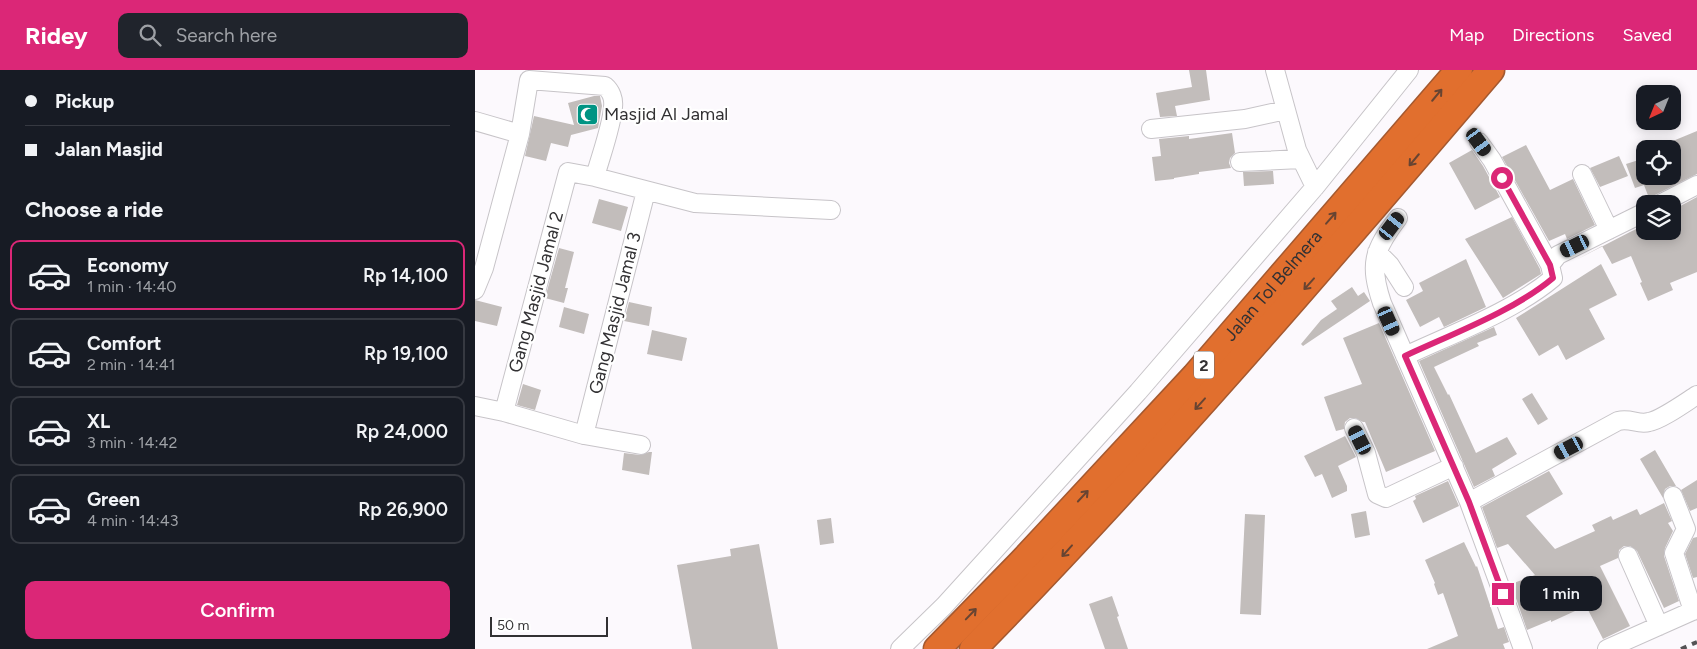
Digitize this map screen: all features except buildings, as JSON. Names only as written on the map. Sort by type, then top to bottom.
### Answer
[{"type":"highway","name":"Jalan Tol Belmera","points":[[937,649],[1021,564],[1195,376],[1459,70]]},
{"type":"highway","name":"Jalan Tol Belmera","points":[[973,649],[1047,573],[1317,274],[1491,70]]},
{"type":"street","points":[[1275,70],[1301,159],[1315,188]]},
{"type":"street","points":[[900,649],[944,606],[1131,399],[1315,188],[1409,70]]},
{"type":"street","points":[[475,290],[484,268],[520,134],[529,80],[605,86],[611,92],[613,106],[595,177],[695,202],[831,210]]},
{"type":"street","points":[[1151,129],[1245,119],[1286,110]]},
{"type":"street","points":[[475,121],[520,134]]},
{"type":"street","points":[[1405,356],[1493,315],[1553,278],[1550,265],[1492,160],[1479,142]]},
{"type":"street","points":[[1240,162],[1301,159]]},
{"type":"street","name":"Gang Masjid Jamal 2","points":[[504,412],[568,172],[595,177]]},
{"type":"street","points":[[1581,174],[1609,230]]},
{"type":"street","points":[[1678,195],[1697,185]]},
{"type":"street","name":"Gang Masjid Jamal 3","points":[[584,435],[646,191]]},
{"type":"street","points":[[1550,265],[1558,254],[1636,216]]},
{"type":"street","points":[[1398,218],[1385,234],[1377,252],[1375,282],[1381,304],[1469,502],[1523,649]]},
{"type":"street","points":[[1377,252],[1390,265],[1404,288]]},
{"type":"street","points":[[1469,502],[1618,421],[1628,419],[1642,423],[1651,422],[1697,395]]},
{"type":"street","points":[[475,406],[504,412],[584,435],[641,445]]},
{"type":"street","points":[[1354,428],[1367,453],[1377,494],[1386,498],[1454,466]]},
{"type":"street","points":[[1607,649],[1695,610],[1674,553],[1687,529],[1673,496]]},
{"type":"street","points":[[1628,556],[1659,626]]},
{"type":"railway","points":[[1681,649],[1697,642]]},
{"type":"place","name":"Masjid Al Jamal","points":[[588,114]]},
{"type":"route","points":[[1502,178],[1550,265],[1553,278],[1493,315],[1405,356],[1469,502],[1503,594]]}]
